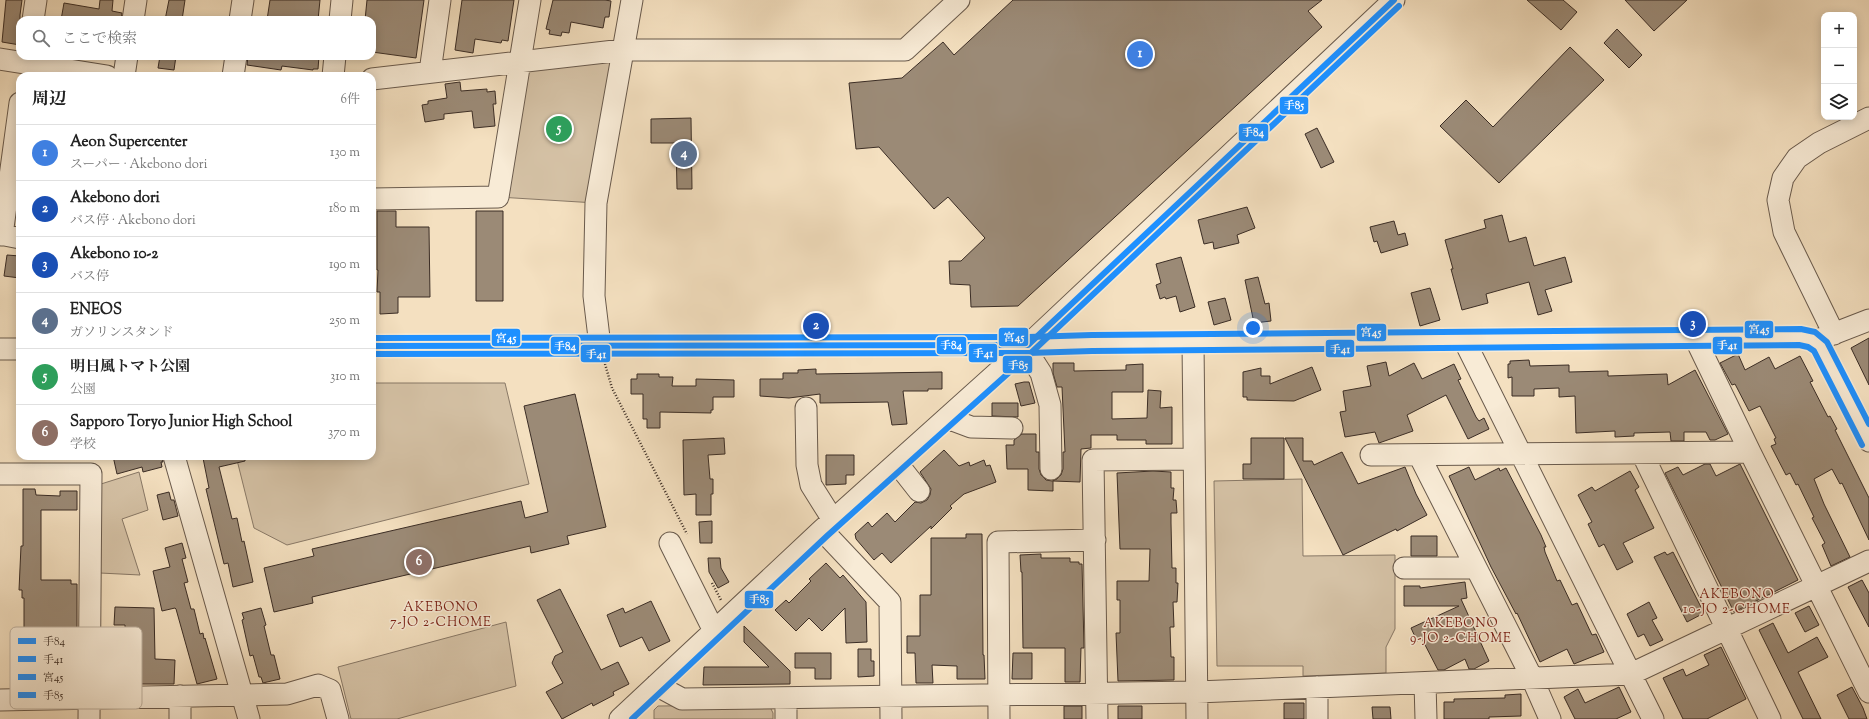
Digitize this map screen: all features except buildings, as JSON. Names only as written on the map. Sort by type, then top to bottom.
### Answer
[{"type":"street","points":[[34,16],[36,0]]},
{"type":"street","points":[[133,16],[136,0]]},
{"type":"street","points":[[241,16],[243,0]]},
{"type":"street","points":[[340,16],[342,0]]},
{"type":"street","points":[[430,72],[440,0]]},
{"type":"street","points":[[376,199],[498,197],[530,0]]},
{"type":"street","points":[[600,346],[594,296],[596,203],[632,0]]},
{"type":"street","points":[[376,79],[623,50],[905,50],[959,0]]},
{"type":"street","points":[[620,719],[828,525],[1026,347],[1394,0]]},
{"type":"street","points":[[0,59],[26,65],[78,72]]},
{"type":"street","points":[[125,72],[126,60]]},
{"type":"street","points":[[234,72],[235,60]]},
{"type":"street","points":[[333,72],[335,60]]},
{"type":"street","points":[[1834,334],[1784,232],[1778,200],[1783,178],[1798,158],[1819,143],[1869,118]]},
{"type":"street","points":[[7,236],[16,144]]},
{"type":"street","points":[[1814,341],[1869,320]]},
{"type":"street","points":[[376,346],[1026,347],[1193,342],[1800,337],[1811,339],[1820,346],[1869,441]]},
{"type":"street","points":[[1695,338],[1869,692]]},
{"type":"street","points":[[1464,340],[1653,719]]},
{"type":"street","points":[[1193,342],[1197,719]]},
{"type":"street","points":[[1026,347],[1041,373],[1050,405],[1050,469]]},
{"type":"street","points":[[0,349],[16,349]]},
{"type":"street","points":[[806,408],[807,465],[811,485],[828,525],[890,602],[891,719]]},
{"type":"street","points":[[947,418],[971,427],[1012,428]]},
{"type":"street","points":[[1371,455],[1750,452]]},
{"type":"street","points":[[1642,453],[1770,719]]},
{"type":"street","points":[[1419,455],[1532,678],[1550,719]]},
{"type":"street","points":[[1097,719],[1094,460],[1194,459]]},
{"type":"street","points":[[175,460],[248,719]]},
{"type":"street","points":[[897,463],[919,491]]},
{"type":"street","points":[[0,474],[91,474],[90,627]]},
{"type":"street","points":[[999,719],[998,542],[1095,540]]},
{"type":"street","points":[[670,543],[714,631]]},
{"type":"street","points":[[656,686],[682,699],[786,698],[1197,692],[1631,674],[1869,562]]},
{"type":"street","points":[[1404,568],[1476,568]]},
{"type":"street","points":[[1425,682],[1426,719]]},
{"type":"street","points":[[142,697],[287,694],[318,685],[330,690],[338,719]]},
{"type":"street","points":[[1317,687],[1317,719]]},
{"type":"street","points":[[180,696],[180,719]]},
{"type":"street","points":[[786,698],[786,719]]},
{"type":"street","points":[[0,700],[10,700]]},
{"type":"path","points":[[600,346],[612,388],[690,541]]},
{"type":"path","points":[[712,582],[730,617]]},
{"type":"shaded area","points":[[623,50],[596,203],[498,197],[521,62]]},
{"type":"shaded area","points":[[376,383],[505,383],[529,484],[287,545],[254,528],[237,460],[376,460]]},
{"type":"shaded area","points":[[139,472],[148,510],[122,519],[140,575],[100,573],[101,484]]},
{"type":"shaded area","points":[[1302,479],[1303,556],[1395,555],[1395,629],[1386,647],[1386,673],[1303,676],[1303,666],[1217,666],[1214,481]]},
{"type":"shaded area","points":[[506,622],[516,686],[397,719],[351,719],[338,667]]},
{"type":"shaded area","points":[[769,705],[773,713],[773,719],[654,719],[654,710],[658,706]]},
{"type":"transit line","name":"手84","points":[[376,346],[1028,345],[1394,0]]},
{"type":"transit line","name":"手85","points":[[632,719],[827,536],[1033,351],[1399,6]]},
{"type":"transit line","name":"宮45","points":[[376,338],[1028,337],[1092,335],[1801,329],[1815,332],[1827,342],[1869,424]]},
{"type":"transit line","name":"手41","points":[[376,354],[1028,353],[1092,351],[1799,345],[1808,347],[1814,351],[1862,445]]},
{"type":"place","name":"Aeon Supercenter","points":[[1140,54]]},
{"type":"place","name":"明日風トマト公園","points":[[559,129]]},
{"type":"place","name":"ENEOS","points":[[684,154]]},
{"type":"place","name":"Akebono 10-2","points":[[1693,324]]},
{"type":"place","name":"Akebono dori","points":[[816,326]]},
{"type":"place","name":"Sapporo Toryo Junior High School","points":[[419,562]]},
{"type":"district","name":"AKEBONO 10-JO 2-CHOME","points":[[1737,600]]},
{"type":"district","name":"AKEBONO 7-JO 2-CHOME","points":[[441,614]]},
{"type":"district","name":"AKEBONO 9-JO 2-CHOME","points":[[1461,630]]}]
